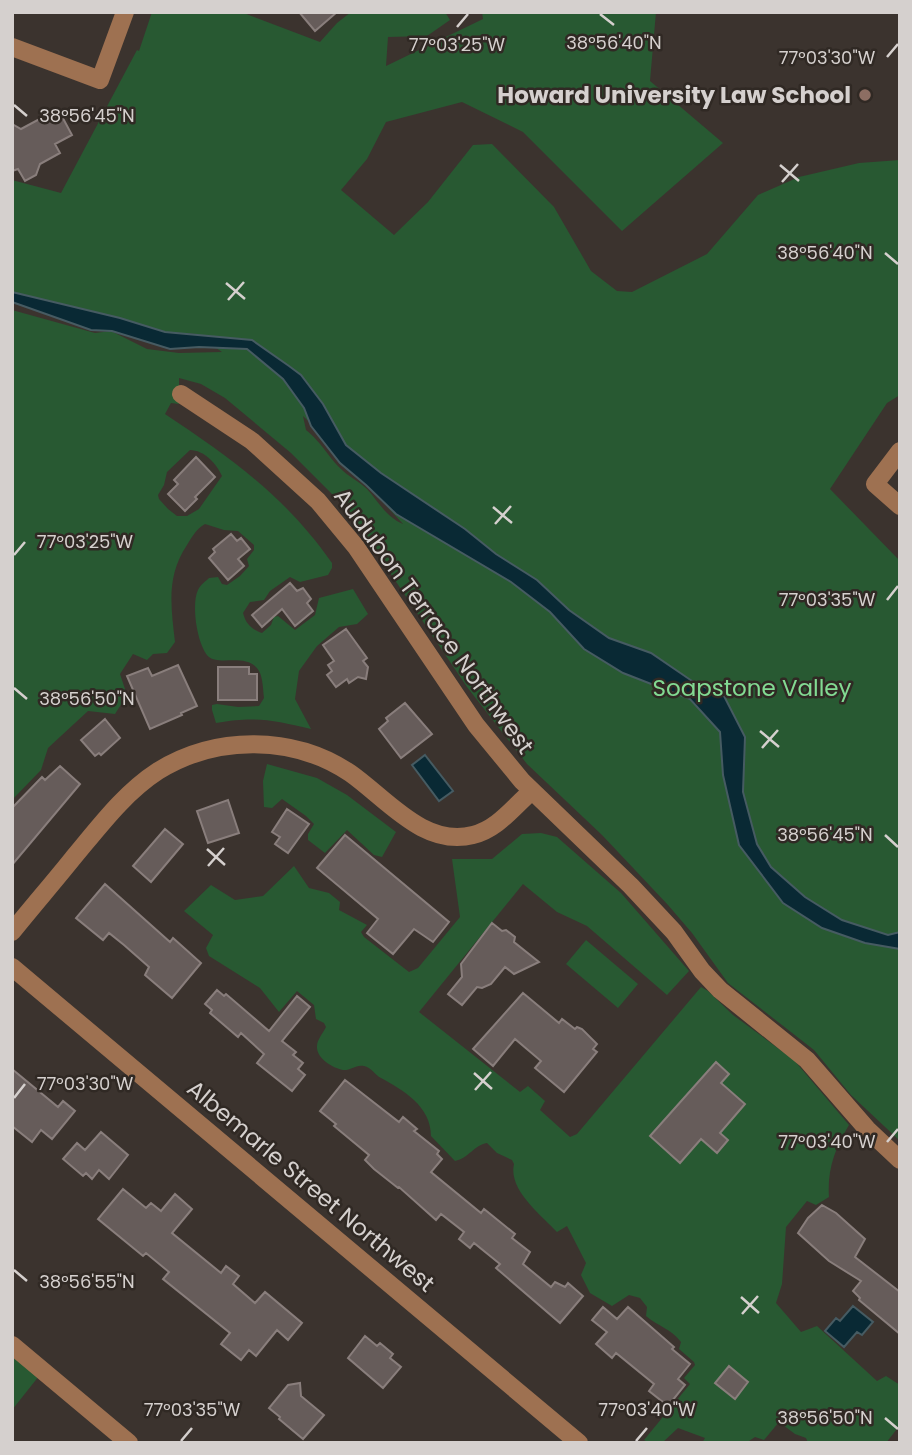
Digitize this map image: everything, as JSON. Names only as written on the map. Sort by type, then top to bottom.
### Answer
[{"type":"street","points":[[12,47],[100,80],[125,12]]},
{"type":"street","name":"Audubon Terrace Northwest","points":[[181,394],[252,441],[288,472],[324,509],[378,579],[476,725],[532,791],[631,886],[674,932],[702,971],[720,990],[807,1060],[867,1129],[900,1160]]},
{"type":"street","points":[[900,451],[875,484],[900,506]]},
{"type":"street","points":[[12,932],[126,797],[160,770],[198,752],[226,746],[260,744],[281,746],[310,754],[348,773],[425,829],[451,837],[475,835],[495,826],[532,791]]},
{"type":"street","name":"Albemarle Street Northwest","points":[[12,967],[579,1443]]},
{"type":"street","points":[[12,1345],[129,1443]]},
{"type":"green space","name":"Soapstone Valley","points":[[152,12],[241,12],[320,42],[351,12],[445,12],[450,20],[427,36],[388,37],[386,66],[483,19],[482,12],[656,12],[650,81],[723,143],[622,231],[523,132],[462,102],[386,122],[367,159],[341,190],[394,235],[428,202],[473,145],[492,144],[554,207],[591,271],[617,291],[632,292],[707,254],[758,195],[799,177],[859,163],[900,160],[900,395],[887,403],[830,489],[900,561],[900,1141],[851,1095],[814,1050],[728,983],[668,905],[602,835],[527,764],[467,687],[347,509],[291,453],[225,398],[201,384],[179,378],[179,404],[171,403],[165,414],[256,480],[296,518],[332,563],[328,575],[300,582],[290,577],[270,591],[264,600],[250,602],[243,613],[247,623],[262,633],[271,625],[274,617],[278,616],[295,630],[315,615],[319,598],[353,589],[368,614],[357,624],[339,627],[317,646],[299,671],[295,699],[311,729],[264,720],[216,723],[212,705],[259,706],[264,698],[261,677],[254,665],[214,659],[209,657],[201,644],[195,614],[199,588],[209,578],[218,577],[222,584],[227,585],[249,566],[247,559],[254,550],[254,545],[238,531],[205,524],[193,536],[176,568],[172,592],[175,642],[167,653],[153,654],[147,660],[133,654],[120,674],[127,695],[115,714],[88,711],[48,748],[41,770],[12,800],[12,310],[95,333],[111,331],[147,349],[179,353],[222,352],[196,334],[165,332],[120,318],[12,292],[12,180],[61,193],[137,50],[139,51]],"holes":[[[303,416],[316,428],[403,524],[392,517],[367,489],[335,463],[306,430]],[[190,450],[209,458],[222,476],[199,509],[187,516],[177,516],[158,495],[167,472]]]},
{"type":"green space","points":[[267,764],[317,778],[347,795],[396,832],[382,857],[374,855],[347,830],[325,853],[308,840],[308,834],[314,824],[306,816],[282,799],[272,808],[264,807],[263,781]]},
{"type":"green space","points":[[541,833],[557,837],[621,893],[689,971],[667,995],[587,926],[557,912],[523,884],[419,1012],[520,1092],[528,1086],[545,1101],[540,1110],[570,1137],[577,1134],[701,987],[733,1015],[794,1060],[849,1125],[833,1160],[829,1197],[816,1205],[807,1201],[786,1227],[782,1284],[776,1303],[801,1332],[817,1326],[877,1381],[886,1376],[900,1385],[900,1425],[886,1443],[808,1443],[806,1438],[795,1434],[779,1422],[764,1440],[755,1437],[746,1443],[702,1443],[705,1438],[678,1428],[662,1443],[644,1440],[690,1384],[684,1378],[695,1365],[679,1349],[681,1342],[646,1316],[647,1307],[640,1298],[629,1295],[612,1306],[590,1293],[581,1275],[586,1263],[567,1226],[557,1232],[527,1201],[516,1183],[512,1160],[497,1153],[487,1143],[455,1161],[431,1136],[426,1116],[414,1100],[371,1069],[358,1066],[343,1070],[330,1065],[319,1055],[317,1044],[326,1027],[316,1019],[314,1005],[297,991],[279,1012],[260,988],[209,956],[206,948],[213,935],[184,911],[211,885],[235,900],[263,896],[294,866],[309,888],[329,893],[340,902],[339,910],[367,925],[361,932],[364,937],[409,972],[418,968],[460,917],[452,859],[492,859],[522,834]]},
{"type":"green space","points":[[586,940],[638,984],[618,1008],[566,964]]},
{"type":"green space","points":[[12,1357],[39,1376],[12,1410]]},
{"type":"water","points":[[12,292],[120,318],[165,332],[252,340],[289,366],[301,375],[323,404],[346,445],[381,473],[537,580],[569,610],[609,638],[651,653],[692,681],[724,696],[745,737],[743,792],[757,844],[771,867],[805,897],[842,920],[888,935],[900,932],[900,949],[865,943],[822,928],[783,903],[739,845],[723,775],[720,732],[690,699],[623,673],[584,649],[550,612],[511,582],[396,514],[340,463],[311,426],[304,408],[283,379],[247,349],[170,349],[112,331],[91,330],[12,302]]},
{"type":"water","points":[[425,755],[453,791],[439,801],[412,765]]},
{"type":"water","points":[[853,1306],[873,1322],[862,1335],[857,1332],[844,1347],[825,1331],[836,1318],[840,1321]]},
{"type":"building","points":[[299,12],[337,12],[315,31]]},
{"type":"building","points":[[58,109],[72,135],[55,144],[60,153],[40,164],[36,175],[25,181],[18,169],[12,171],[12,124],[21,129]]},
{"type":"building","points":[[196,457],[215,477],[185,511],[168,494],[178,484],[174,480]]},
{"type":"building","points":[[231,534],[237,541],[241,538],[250,549],[238,559],[244,566],[228,580],[209,558],[215,552],[213,549]]},
{"type":"building","points":[[290,583],[297,591],[303,588],[311,599],[307,603],[313,611],[295,626],[282,609],[262,627],[252,615]]},
{"type":"building","points":[[346,629],[367,658],[363,661],[368,667],[366,679],[358,677],[349,683],[347,679],[336,687],[327,675],[332,671],[328,665],[334,661],[323,645]]},
{"type":"building","points":[[178,665],[197,706],[150,729],[127,676],[148,668],[152,676]]},
{"type":"building","points":[[218,667],[249,667],[249,674],[257,674],[257,700],[218,700]]},
{"type":"building","points":[[405,703],[432,734],[401,758],[379,729],[388,721],[386,718]]},
{"type":"building","points":[[105,719],[120,738],[101,755],[99,753],[95,756],[81,740]]},
{"type":"building","points":[[60,766],[80,784],[12,865],[12,808],[42,777],[45,780]]},
{"type":"building","points":[[228,800],[239,833],[208,843],[197,811]]},
{"type":"building","points":[[287,809],[309,824],[288,853],[275,844],[280,837],[272,832]]},
{"type":"building","points":[[165,829],[183,844],[151,882],[133,866]]},
{"type":"building","points":[[345,835],[449,922],[433,942],[414,929],[393,954],[367,933],[378,919],[317,868]]},
{"type":"building","points":[[105,884],[170,942],[173,938],[201,963],[172,998],[145,975],[149,967],[124,945],[109,933],[103,940],[76,918]]},
{"type":"building","points":[[492,923],[515,937],[514,942],[539,962],[514,974],[505,967],[491,984],[477,987],[462,1005],[448,994],[462,977],[461,964]]},
{"type":"building","points":[[217,990],[224,996],[226,994],[269,1031],[297,996],[310,1007],[282,1041],[296,1052],[293,1055],[303,1063],[298,1069],[305,1075],[292,1091],[257,1063],[264,1054],[241,1033],[238,1037],[210,1013],[212,1010],[205,1004]]},
{"type":"building","points":[[523,993],[559,1023],[562,1019],[575,1029],[582,1029],[597,1044],[593,1049],[597,1052],[564,1092],[535,1068],[541,1061],[515,1039],[493,1066],[473,1049]]},
{"type":"building","points":[[716,1062],[729,1074],[721,1083],[745,1104],[720,1133],[728,1140],[717,1153],[701,1139],[680,1163],[650,1136]]},
{"type":"building","points":[[12,1069],[58,1107],[63,1101],[75,1111],[52,1139],[41,1130],[32,1142],[12,1126]]},
{"type":"building","points":[[345,1080],[399,1122],[403,1117],[417,1129],[414,1131],[439,1151],[437,1154],[442,1159],[431,1172],[481,1213],[484,1209],[515,1234],[512,1238],[530,1252],[523,1264],[551,1287],[555,1282],[565,1287],[568,1283],[583,1296],[560,1323],[496,1268],[500,1264],[474,1243],[470,1248],[459,1239],[464,1232],[441,1214],[436,1220],[374,1169],[365,1160],[369,1155],[320,1111]]},
{"type":"building","points":[[101,1132],[128,1155],[109,1179],[99,1170],[92,1179],[86,1173],[83,1176],[63,1159],[77,1143],[85,1150]]},
{"type":"building","points":[[123,1189],[146,1208],[151,1203],[161,1211],[175,1194],[192,1209],[172,1233],[221,1273],[226,1266],[239,1276],[233,1284],[255,1303],[265,1292],[302,1323],[288,1340],[277,1330],[256,1356],[249,1350],[241,1360],[221,1344],[230,1333],[163,1279],[169,1272],[146,1253],[143,1256],[98,1219]]},
{"type":"building","points":[[822,1205],[836,1213],[865,1239],[855,1257],[900,1292],[900,1334],[859,1300],[853,1291],[861,1281],[829,1261],[798,1233],[808,1218]]},
{"type":"building","points":[[603,1307],[617,1319],[628,1307],[690,1364],[678,1379],[685,1385],[668,1406],[649,1391],[654,1384],[616,1353],[612,1358],[596,1344],[607,1332],[592,1320]]},
{"type":"building","points":[[365,1336],[377,1346],[380,1343],[393,1354],[390,1358],[401,1367],[383,1388],[348,1358]]},
{"type":"building","points":[[729,1366],[748,1382],[735,1399],[715,1383]]},
{"type":"building","points":[[300,1383],[301,1396],[324,1415],[303,1439],[269,1408],[288,1385]]},
{"type":"place","name":"Howard University Law School","points":[[865,95]]}]
